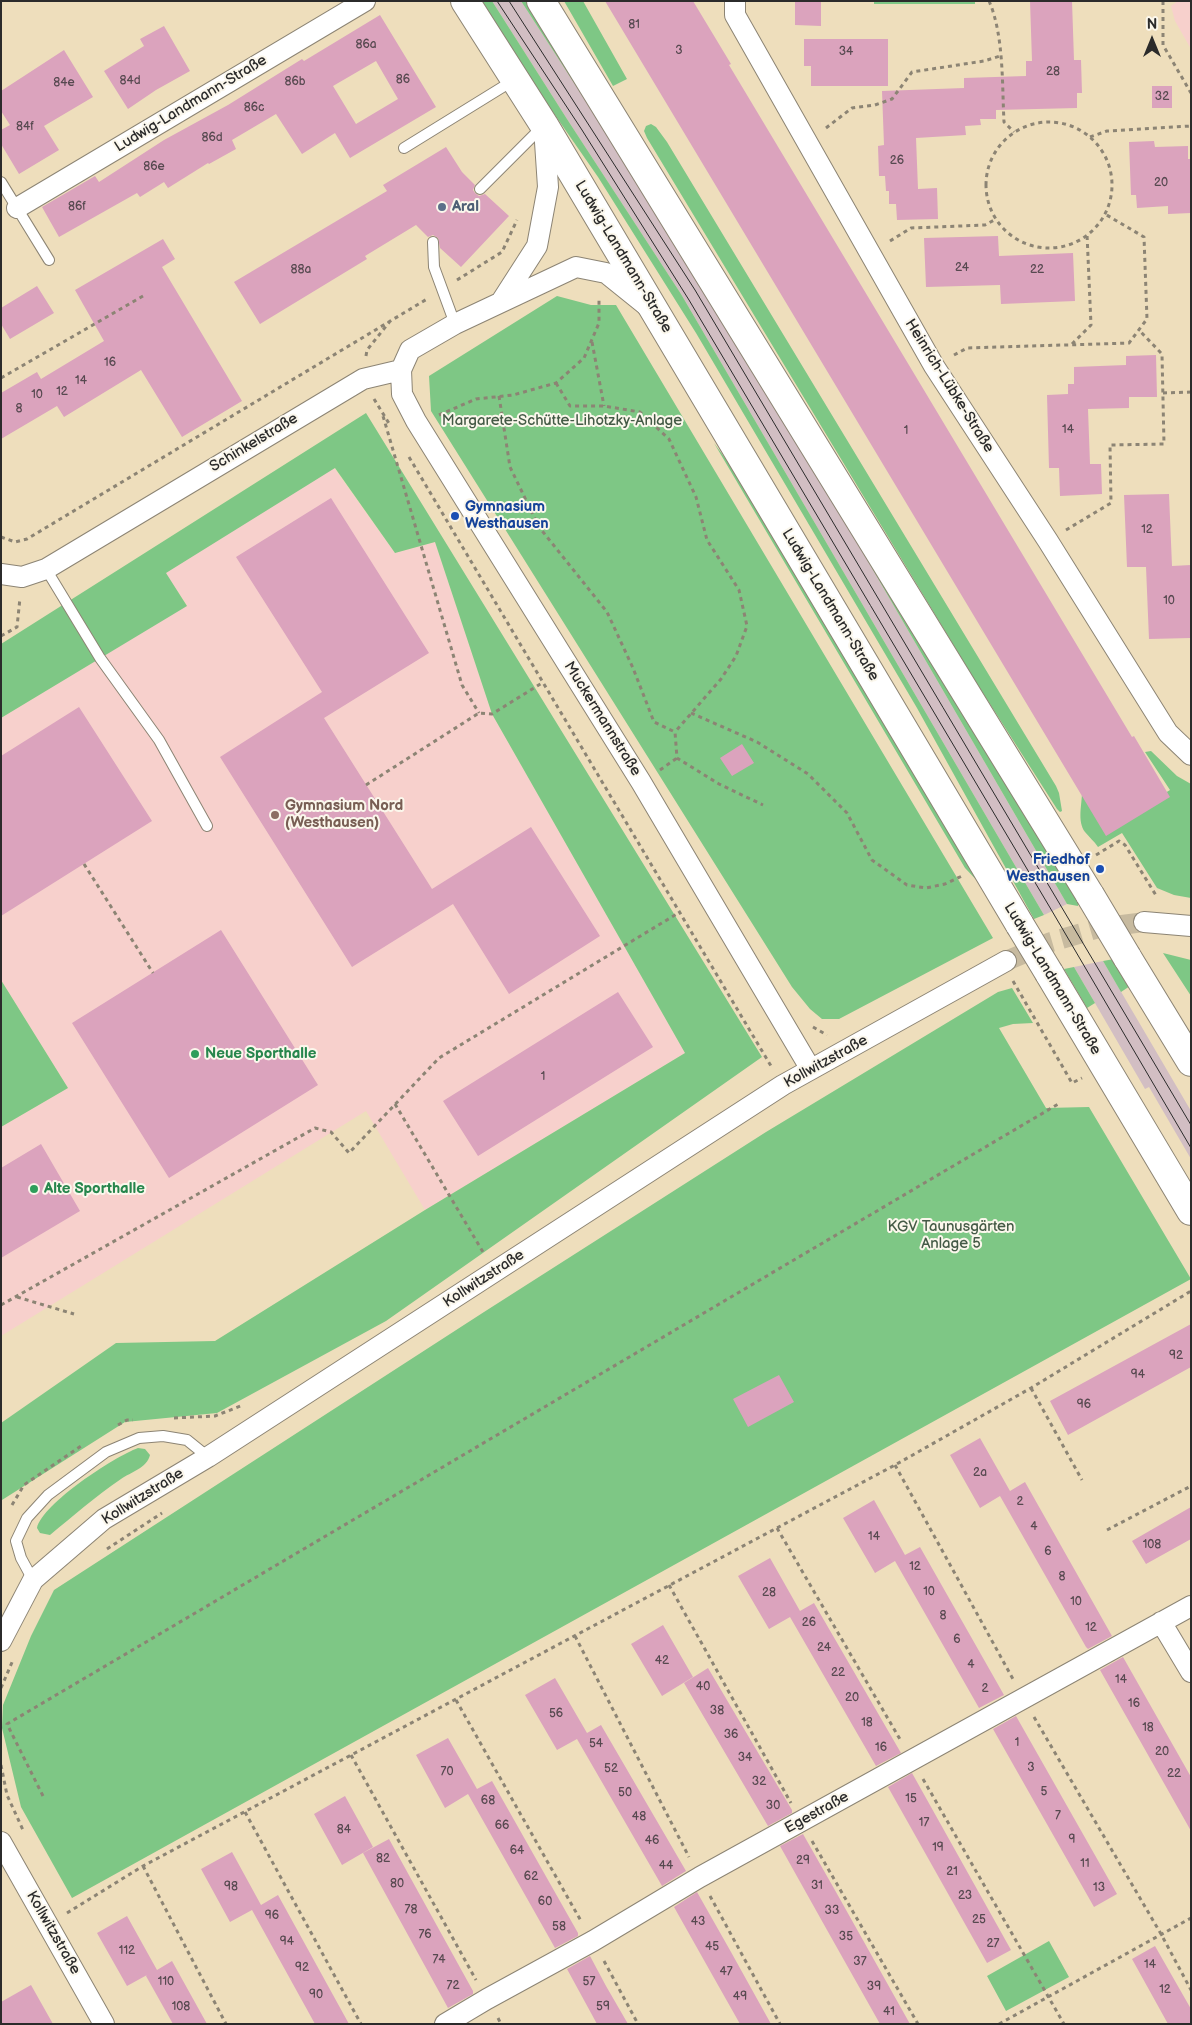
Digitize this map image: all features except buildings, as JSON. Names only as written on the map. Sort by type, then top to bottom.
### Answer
[{"type":"main road","name":"Ludwig-Landmann-Straße","points":[[465,1],[544,125],[1191,1211]]},
{"type":"main road","points":[[541,1],[1191,1062]]},
{"type":"street","name":"Ludwig-Landmann-Straße","points":[[17,208],[365,1]]},
{"type":"street","name":"Heinrich-Lübke-Straße","points":[[735,1],[735,15],[934,366],[1048,541],[1168,733],[1191,755]]},
{"type":"street","points":[[501,302],[537,246],[548,187],[544,125]]},
{"type":"street","points":[[401,370],[410,350],[455,324],[576,267],[606,273],[658,315]]},
{"type":"street","name":"Schinkelstraße","points":[[1,574],[22,577],[46,569],[362,379],[401,370]]},
{"type":"street","name":"Muckermannstraße","points":[[401,370],[402,394],[416,421],[641,782],[810,1068]]},
{"type":"street","points":[[1144,922],[1191,926]]},
{"type":"street","name":"Kollwitzstraße","points":[[9,1647],[33,1580],[104,1520],[208,1457],[810,1068],[860,1043],[1006,961]]},
{"type":"street","name":"Egestraße","points":[[445,2024],[487,1999],[593,1942],[700,1878],[1191,1606]]},
{"type":"street","points":[[1161,1622],[1191,1672]]},
{"type":"street","name":"Kollwitzstraße","points":[[1,1842],[104,2024]]},
{"type":"lane","points":[[404,148],[515,79]]},
{"type":"lane","points":[[480,189],[544,125]]},
{"type":"lane","points":[[1,182],[48,260]]},
{"type":"lane","points":[[433,242],[434,266],[455,324]]},
{"type":"lane","points":[[46,569],[100,658],[159,740],[207,826]]},
{"type":"lane","points":[[33,1580],[21,1558],[16,1541],[32,1512],[48,1495],[78,1471],[106,1452],[139,1438],[155,1436],[187,1440],[208,1457]]},
{"type":"path","points":[[989,1],[994,12],[1000,56],[1004,122],[1014,132]]},
{"type":"path","points":[[1163,1],[1163,44],[1191,93]]},
{"type":"path","points":[[807,142],[852,108],[892,99],[912,72],[984,61],[1000,56]]},
{"type":"path","points":[[1039,122],[1066,124],[1079,129],[1100,147],[1111,173],[1112,187],[1105,214],[1088,234],[1076,242],[1050,248],[1036,246],[1012,236],[996,219],[989,203],[986,177],[995,151],[1014,132],[1039,122]]},
{"type":"path","points":[[1090,137],[1107,130],[1191,126]]},
{"type":"path","points":[[934,366],[967,348],[1129,343],[1147,319],[1144,237],[1105,214]]},
{"type":"path","points":[[1,537],[15,542],[26,538],[442,290],[502,252],[518,218]]},
{"type":"path","points":[[870,253],[911,228],[985,225],[996,219]]},
{"type":"path","points":[[1071,345],[1091,325],[1088,234]]},
{"type":"path","points":[[391,320],[367,350],[362,379],[394,432],[416,421],[444,413],[476,399],[513,395],[556,383],[584,358],[599,323],[600,288]]},
{"type":"path","points":[[2,376],[142,296]]},
{"type":"path","points":[[1048,541],[1111,502],[1110,445],[1164,444],[1162,354],[1139,330]]},
{"type":"path","points":[[591,341],[604,406]]},
{"type":"path","points":[[556,383],[570,406],[604,406],[640,412],[669,439],[696,497],[707,540],[739,590],[746,626],[736,656],[721,679],[675,732],[677,758]]},
{"type":"path","points":[[1163,393],[1191,392]]},
{"type":"path","points":[[499,396],[510,467],[539,527],[607,612],[633,668],[654,722],[675,732]]},
{"type":"path","points":[[381,411],[462,685],[479,713]]},
{"type":"path","points":[[404,448],[770,1064],[762,1069]]},
{"type":"path","points":[[1,636],[17,627],[22,577]]},
{"type":"path","points":[[366,785],[479,713],[492,714],[542,683]]},
{"type":"path","points":[[691,713],[757,742],[808,774],[847,813],[872,860],[908,885],[926,888],[945,884],[964,875]]},
{"type":"path","points":[[665,767],[677,758]]},
{"type":"path","points":[[677,758],[719,784],[763,806]]},
{"type":"path","points":[[1095,856],[1119,841],[1125,845],[1157,897]]},
{"type":"path","points":[[84,864],[153,973]]},
{"type":"path","points":[[1,1305],[315,1128],[332,1132],[349,1152],[438,1058],[680,912]]},
{"type":"path","points":[[1016,985],[1072,1083],[1085,1077]]},
{"type":"path","points":[[805,1022],[828,1035]]},
{"type":"path","points":[[43,1796],[7,1724],[1060,1103]]},
{"type":"path","points":[[395,1104],[487,1259]]},
{"type":"path","points":[[48,1925],[142,1866],[896,1465],[1030,1388],[1191,1291]]},
{"type":"path","points":[[16,1297],[74,1314]]},
{"type":"path","points":[[1030,1388],[1082,1480]]},
{"type":"path","points":[[166,1419],[215,1416],[246,1404]]},
{"type":"path","points":[[110,1430],[127,1420],[137,1420]]},
{"type":"path","points":[[8,1513],[24,1485],[74,1449],[92,1439]]},
{"type":"path","points":[[896,1465],[1023,1698],[1161,1934],[1191,1990]]},
{"type":"path","points":[[1107,1530],[1191,1486]]},
{"type":"path","points":[[102,1552],[169,1509]]},
{"type":"path","points":[[575,1636],[700,1878],[780,2024]]},
{"type":"path","points":[[1,1688],[9,1647]]},
{"type":"path","points":[[456,1700],[638,2024]]},
{"type":"path","points":[[350,1756],[487,1999]]},
{"type":"path","points":[[245,1812],[361,2024]]},
{"type":"path","points":[[142,1866],[226,2024]]},
{"type":"path","points":[[999,2024],[1191,1918]]},
{"type":"shaded area","points":[[492,1],[521,1],[688,259],[844,520],[1067,904],[1044,915],[681,294]]},
{"type":"shaded area","points":[[1178,1],[1191,1],[1191,49],[1175,21],[1171,6]]},
{"type":"shaded area","name":"Gymnasium Nord (Westhausen)","points":[[334,468],[395,553],[435,542],[492,714],[685,1053],[425,1210],[366,1111],[1,1336],[1,1127],[68,1088],[1,980],[1,718],[187,605],[165,573]]},
{"type":"shaded area","points":[[1103,961],[1191,1111],[1191,1159],[1149,1087],[1145,1089],[1074,967]]},
{"type":"green space","points":[[479,1],[492,1],[681,294],[1044,915],[1034,919],[917,708],[696,333],[598,177],[507,46]]},
{"type":"green space","points":[[521,1],[527,1],[694,260],[1078,899],[1078,906],[1067,904],[844,520],[688,259]]},
{"type":"green space","points":[[564,1],[583,1],[627,79],[613,86]]},
{"type":"green space","points":[[874,1],[975,1],[975,4],[874,4]]},
{"type":"green space","points":[[651,124],[656,127],[667,142],[1056,786],[1062,811],[1060,812],[1057,809],[974,679],[647,138],[644,131],[646,126]]},
{"type":"green space","name":"Margarete-Schütte-Lihotzky-Anlage","points":[[557,296],[591,305],[616,305],[993,938],[839,1019],[822,1019],[810,1009],[792,987],[431,411],[429,376]]},
{"type":"green space","points":[[366,413],[762,1057],[386,1321],[217,1413],[125,1422],[2,1500],[1,1423],[116,1343],[215,1341],[425,1210],[685,1053],[492,714],[435,542],[395,553],[335,468],[166,573],[187,606],[1,718],[1,644]]},
{"type":"green space","points":[[714,443],[764,511],[983,887],[965,868]]},
{"type":"green space","points":[[1151,751],[1177,776],[1191,784],[1191,898],[1174,895],[1157,888],[1122,833],[1098,847],[1085,832],[1081,823],[1082,792],[1110,827],[1170,790],[1145,752]]},
{"type":"green space","points":[[1163,953],[1191,960],[1191,996]]},
{"type":"green space","points":[[1114,959],[1130,986],[1121,992],[1103,961]]},
{"type":"green space","points":[[1074,967],[1095,1003],[1087,1008],[1064,969]]},
{"type":"green space","points":[[1,980],[68,1088],[1,1127]]},
{"type":"green space","name":"KGV Taunusgärten Anlage 5","points":[[1012,988],[1033,1023],[1013,1024],[999,1028],[1046,1108],[1089,1107],[1191,1279],[72,1898],[21,1807],[2,1728],[3,1705],[31,1636],[54,1590],[766,1132],[998,992]]},
{"type":"green space","points":[[138,1448],[145,1449],[150,1455],[146,1463],[103,1492],[50,1535],[40,1533],[37,1528],[42,1518],[65,1494],[97,1471]]},
{"type":"green space","points":[[1049,1941],[1069,1977],[1006,2011],[987,1976]]},
{"type":"tunnel","points":[[1006,961],[1051,942],[1099,928],[1144,922]]},
{"type":"tram line","points":[[497,1],[582,130],[689,300],[1191,1148]]},
{"type":"tram line","points":[[509,1],[695,290],[1191,1125]]},
{"type":"place","name":"Aral","points":[[442,207]]},
{"type":"place","name":"Gymnasium Westhausen","points":[[455,516]]},
{"type":"place","name":"Gymnasium Nord (Westhausen)","points":[[275,815]]},
{"type":"place","name":"Friedhof Westhausen","points":[[1100,869]]},
{"type":"place","name":"Neue Sporthalle","points":[[195,1054]]},
{"type":"place","name":"Alte Sporthalle","points":[[34,1189]]}]
